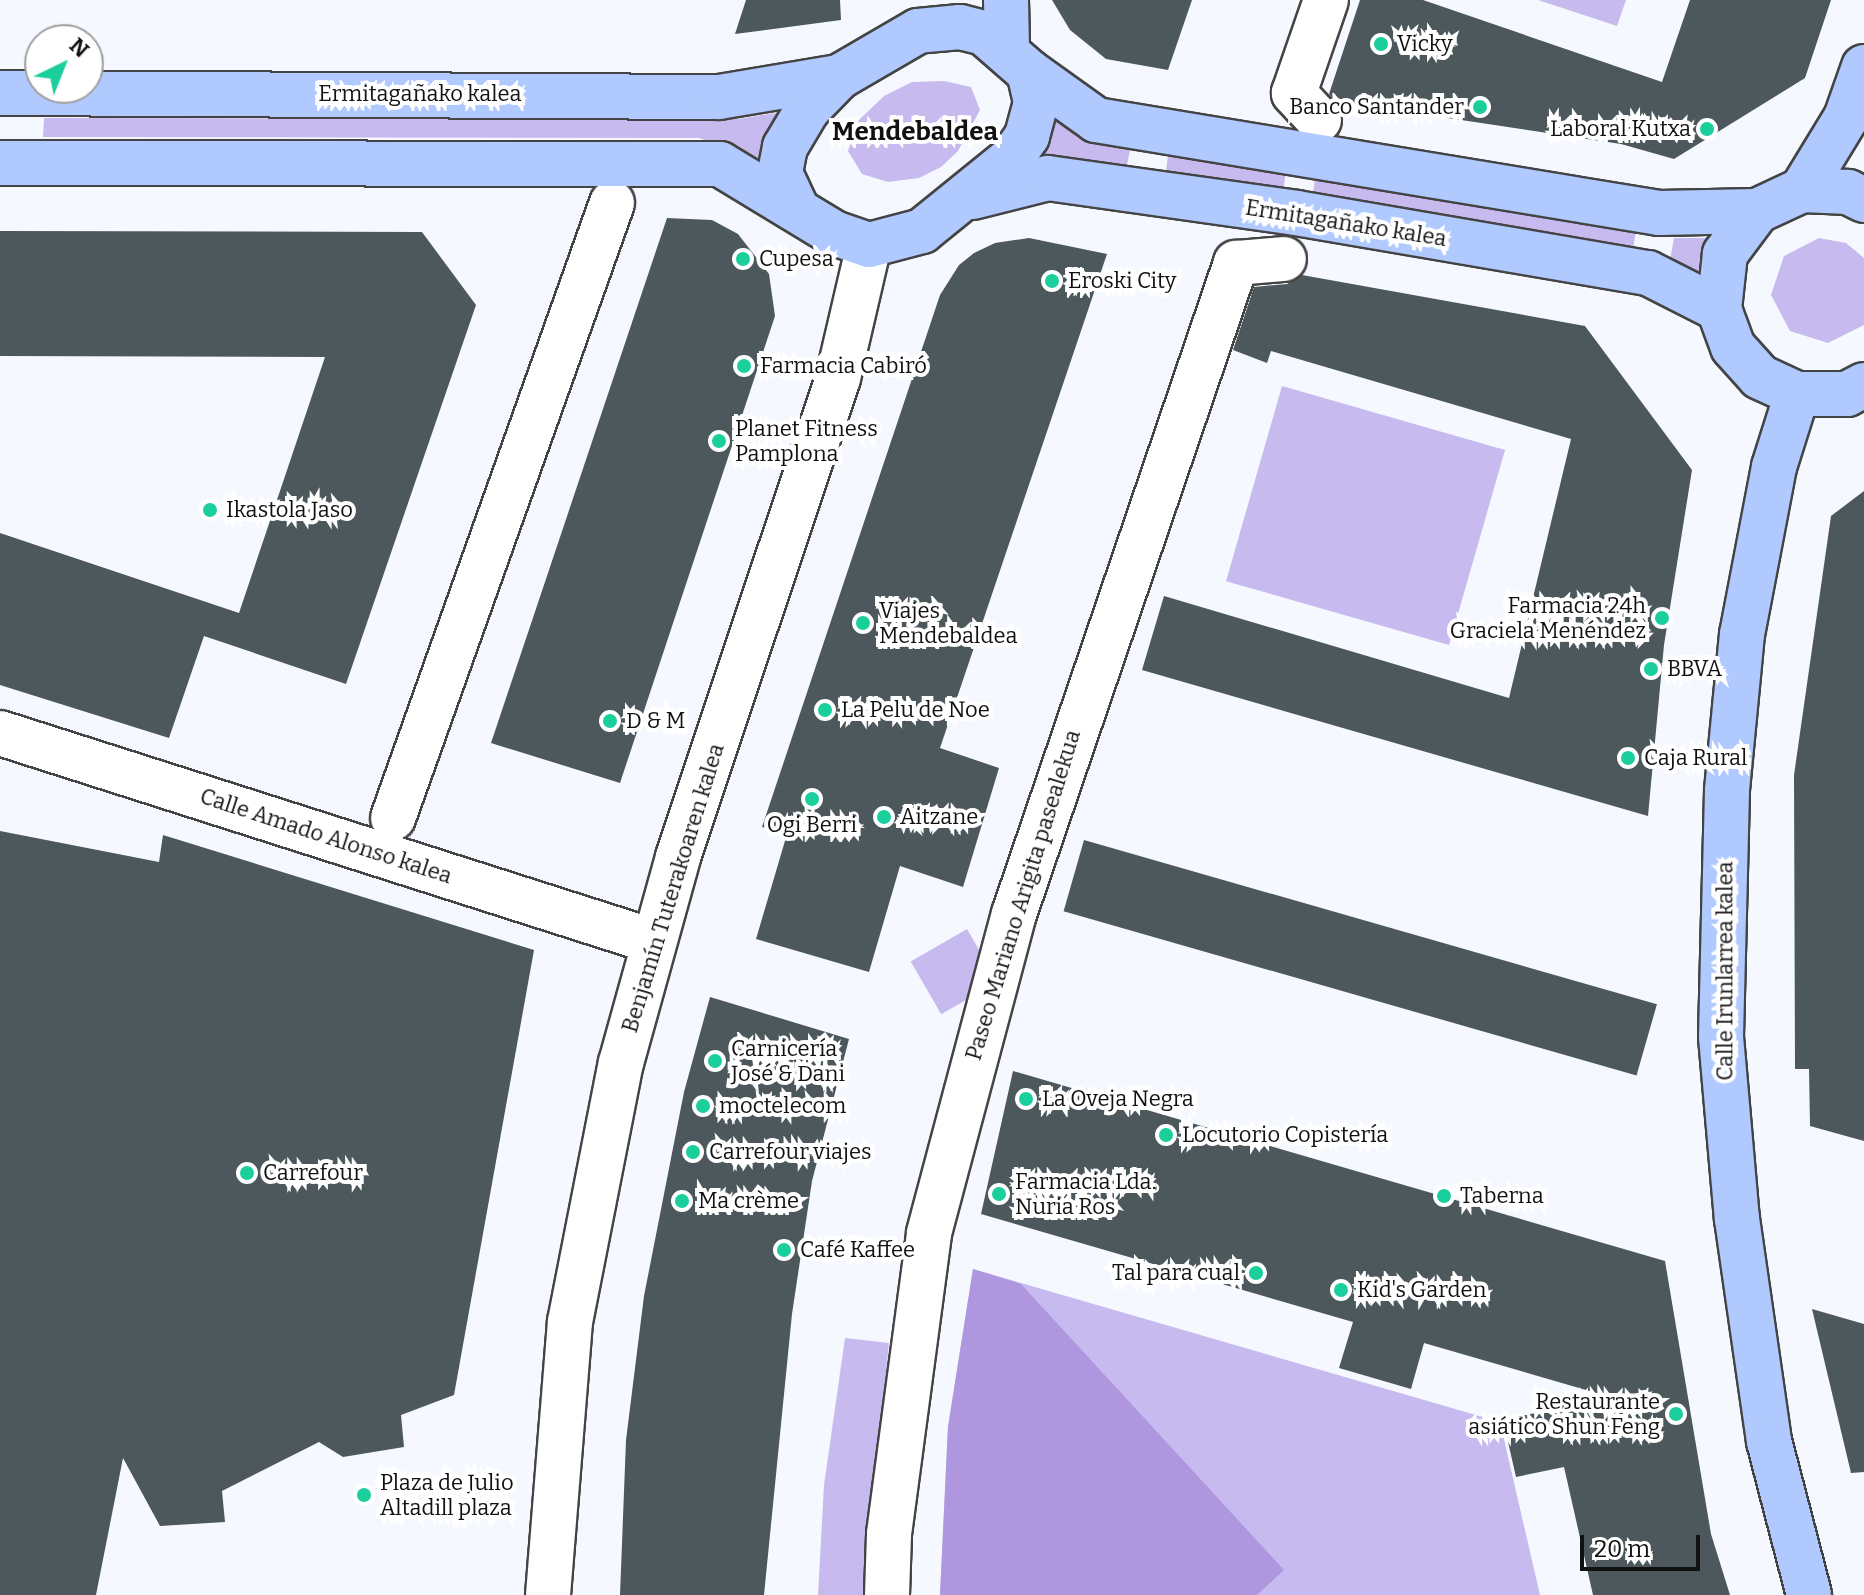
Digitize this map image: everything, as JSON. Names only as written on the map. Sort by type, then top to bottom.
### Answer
[{"type":"street","points":[[0,163],[720,164],[834,233],[869,245],[922,231],[967,199],[1011,159],[1027,136],[1036,102],[1018,60],[1006,0]]},
{"type":"street","points":[[1319,120],[1294,93],[1326,0]]},
{"type":"street","points":[[797,209],[780,173],[785,147],[807,110],[839,77],[928,15],[984,33],[1096,120],[1659,213],[1757,211],[1802,190],[1848,192],[1864,200]]},
{"type":"street","points":[[1802,190],[1846,118],[1864,67]]},
{"type":"street","name":"Ermitagañako kalea","points":[[0,93],[719,97],[839,77]]},
{"type":"street","name":"Ermitagañako kalea","points":[[967,199],[1048,178],[1296,213],[1648,273],[1719,309]]},
{"type":"street","points":[[393,818],[612,203]]},
{"type":"street","points":[[1757,211],[1725,254],[1719,309],[1733,347],[1760,377],[1797,394],[1847,394],[1864,385]]},
{"type":"street","name":"Benjamín Tuterakoaren kalea","points":[[548,1595],[570,1322],[600,1152],[652,941],[838,378],[869,245]]},
{"type":"street","name":"Paseo Mariano Arigita pasealekua","points":[[887,1595],[889,1534],[929,1233],[1014,914],[1236,263],[1284,259]]},
{"type":"street","name":"Calle Irunlarrea kalea","points":[[1797,394],[1774,467],[1742,634],[1726,807],[1721,1037],[1737,1219],[1769,1441],[1809,1595]]},
{"type":"street","name":"Calle Amado Alonso kalea","points":[[0,733],[652,941]]},
{"type":"shaded area","points":[[1538,0],[1626,0],[1617,26]]},
{"type":"shaded area","points":[[944,81],[971,87],[980,110],[958,151],[941,167],[919,178],[888,182],[862,174],[848,151],[859,120],[884,96],[912,82]]},
{"type":"shaded area","points":[[782,112],[768,161],[699,138],[43,137],[44,118],[738,119]]},
{"type":"shaded area","points":[[1054,118],[1091,139],[1130,150],[1127,165],[1044,154]]},
{"type":"shaded area","points":[[1168,156],[1286,173],[1283,190],[1165,174]]},
{"type":"shaded area","points":[[1315,180],[1636,231],[1633,251],[1312,200]]},
{"type":"shaded area","points":[[1674,238],[1709,238],[1696,278],[1670,260]]},
{"type":"shaded area","points":[[1819,238],[1846,243],[1864,258],[1864,325],[1828,343],[1790,331],[1771,295],[1784,256]]},
{"type":"shaded area","points":[[1282,386],[1505,450],[1449,645],[1226,581]]},
{"type":"shaded area","points":[[967,929],[998,982],[941,1014],[911,962]]},
{"type":"shaded area","points":[[973,1269],[1500,1422],[1540,1595],[940,1595],[948,1427]]},
{"type":"shaded area","points":[[973,1269],[1021,1284],[1284,1570],[1257,1595],[940,1595],[948,1427]]},
{"type":"shaded area","points":[[845,1338],[889,1343],[863,1595],[818,1595],[824,1485]]},
{"type":"building","points":[[746,0],[840,0],[841,20],[735,34]]},
{"type":"building","points":[[1052,0],[1192,0],[1168,70],[1106,59],[1070,30]]},
{"type":"building","points":[[1360,0],[1423,0],[1662,82],[1690,0],[1831,0],[1805,78],[1674,159],[1621,144],[1335,101],[1329,94]]},
{"type":"building","points":[[667,218],[712,220],[738,234],[769,274],[775,316],[620,783],[491,743]]},
{"type":"building","points":[[0,231],[422,232],[476,305],[346,684],[204,636],[169,738],[0,685],[0,533],[239,613],[325,357],[0,356]]},
{"type":"building","points":[[1029,238],[1107,254],[940,748],[999,768],[963,887],[900,866],[869,972],[756,939],[787,834],[762,827],[940,295],[959,265],[974,253],[995,243]]},
{"type":"building","points":[[1302,275],[1585,326],[1692,470],[1664,645],[1648,816],[1142,670],[1164,596],[1509,698],[1571,439],[1271,351],[1267,363],[1233,350],[1254,287],[1287,284]]},
{"type":"building","points":[[1864,491],[1864,1141],[1810,1126],[1809,1069],[1795,1069],[1794,775],[1831,516]]},
{"type":"building","name":"Carrefour","points":[[0,831],[159,862],[163,835],[534,950],[454,1395],[401,1415],[404,1447],[343,1457],[319,1442],[222,1491],[225,1522],[160,1526],[123,1458],[96,1595],[0,1595]]},
{"type":"building","points":[[1084,840],[1657,1004],[1637,1075],[1064,911]]},
{"type":"building","points":[[710,997],[849,1039],[812,1181],[792,1314],[764,1595],[620,1595],[626,1440],[644,1296],[684,1092]]},
{"type":"building","points":[[1013,1071],[1665,1261],[1711,1534],[1730,1595],[1593,1595],[1564,1467],[1516,1477],[1503,1420],[1610,1397],[1424,1343],[1411,1389],[1339,1368],[1353,1322],[981,1214]]},
{"type":"building","points":[[1812,1309],[1864,1324],[1864,1472],[1851,1473]]},
{"type":"place","name":"Vicky","points":[[1381,44]]},
{"type":"place","name":"Banco Santander","points":[[1480,107]]},
{"type":"place","name":"Laboral Kutxa","points":[[1707,129]]},
{"type":"place","name":"Cupesa","points":[[743,259]]},
{"type":"place","name":"Eroski City","points":[[1052,281]]},
{"type":"place","name":"Farmacia Cabiró","points":[[744,366]]},
{"type":"place","name":"Planet Fitness Pamplona","points":[[719,441]]},
{"type":"place","name":"Ikastola Jaso","points":[[210,510]]},
{"type":"place","name":"Farmacia 24h Graciela Menéndez","points":[[1662,618]]},
{"type":"place","name":"Viajes Mendebaldea","points":[[863,623]]},
{"type":"place","name":"BBVA","points":[[1651,669]]},
{"type":"place","name":"La Pelu de Noe","points":[[825,710]]},
{"type":"place","name":"D & M","points":[[610,721]]},
{"type":"place","name":"Caja Rural","points":[[1628,758]]},
{"type":"place","name":"Ogi Berri","points":[[812,799]]},
{"type":"place","name":"Aitzane","points":[[884,817]]},
{"type":"place","name":"Carnicería José & Dani","points":[[715,1061]]},
{"type":"place","name":"La Oveja Negra","points":[[1026,1099]]},
{"type":"place","name":"moctelecom","points":[[703,1106]]},
{"type":"place","name":"Locutorio Copistería","points":[[1166,1135]]},
{"type":"place","name":"Carrefour viajes","points":[[693,1152]]},
{"type":"place","name":"Carrefour","points":[[247,1173]]},
{"type":"place","name":"Farmacia Lda. Nuria Ros","points":[[999,1194]]},
{"type":"place","name":"Taberna","points":[[1444,1196]]},
{"type":"place","name":"Ma crème","points":[[682,1201]]},
{"type":"place","name":"Café Kaffee","points":[[784,1250]]},
{"type":"place","name":"Tal para cual","points":[[1256,1273]]},
{"type":"place","name":"Kid's Garden","points":[[1341,1290]]},
{"type":"place","name":"Restaurante asiático Shun Feng","points":[[1676,1414]]},
{"type":"place","name":"Plaza de Julio Altadill plaza","points":[[364,1495]]},
{"type":"district","name":"Mendebaldea","points":[[915,132]]}]
